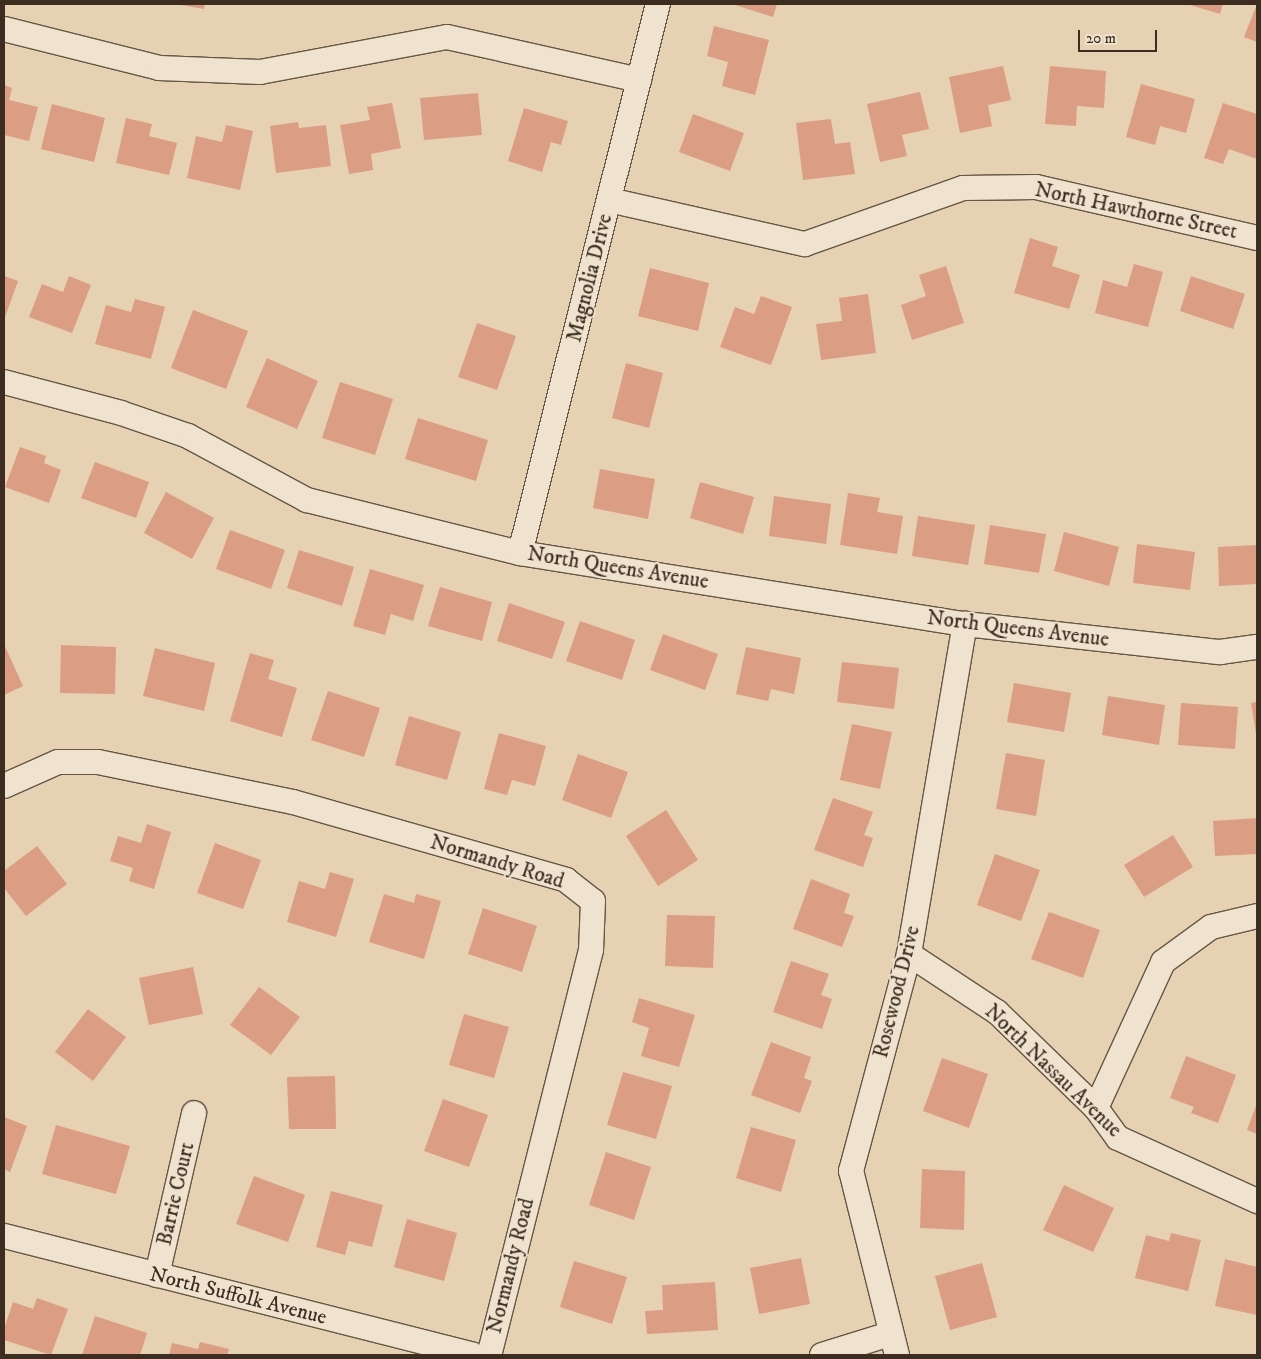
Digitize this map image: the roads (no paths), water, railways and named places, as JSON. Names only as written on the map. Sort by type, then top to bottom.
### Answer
[{"type":"street","name":"Magnolia Drive","points":[[520,553],[658,4]]},
{"type":"street","points":[[4,30],[159,68],[260,72],[447,38],[639,80]]},
{"type":"street","name":"North Hawthorne Street","points":[[609,200],[805,244],[963,188],[1036,186],[1257,238]]},
{"type":"street","name":"North Queens Avenue","points":[[4,382],[121,413],[188,436],[307,500],[520,553],[965,624],[1220,652],[1257,647]]},
{"type":"street","name":"Rosewood Drive","points":[[893,1345],[851,1171],[909,954],[965,624]]},
{"type":"street","name":"Normandy Road","points":[[4,786],[58,762],[98,762],[293,802],[566,880],[593,901],[591,950],[489,1355]]},
{"type":"street","points":[[1096,1108],[1163,962],[1210,927],[1257,916]]},
{"type":"street","name":"North Nassau Avenue","points":[[909,954],[997,1012],[1096,1108],[1118,1138],[1257,1201]]},
{"type":"street","name":"Barrie Court","points":[[157,1275],[194,1113]]},
{"type":"street","name":"North Suffolk Avenue","points":[[4,1236],[473,1355]]},
{"type":"street","points":[[822,1355],[893,1345]]}]
